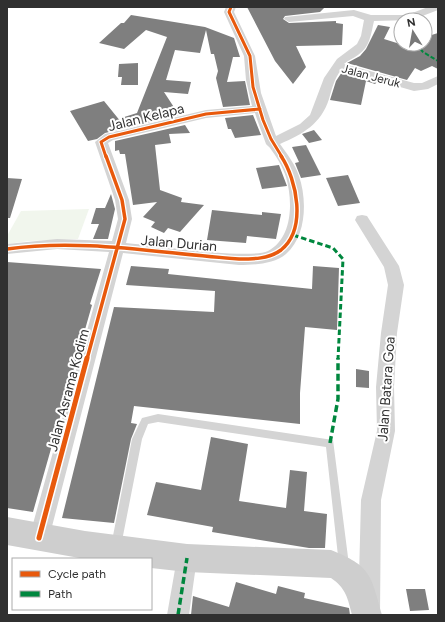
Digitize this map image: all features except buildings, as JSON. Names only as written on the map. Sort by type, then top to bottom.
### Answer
[{"type":"main road","points":[[7,531],[39,538],[187,558],[327,565],[351,574],[358,584],[368,615]]},
{"type":"street","points":[[232,7],[229,11],[231,18],[245,44],[251,62],[252,80],[272,143]]},
{"type":"street","points":[[289,19],[354,13],[370,18],[408,18],[438,7]]},
{"type":"street","points":[[338,66],[344,57],[354,54],[368,36],[368,22],[370,18]]},
{"type":"street","name":"Jalan Jeruk","points":[[272,143],[291,134],[311,121],[318,112],[326,82],[338,66],[414,86],[424,86],[438,79]]},
{"type":"street","name":"Jalan Kelapa","points":[[118,248],[125,219],[124,210],[118,186],[102,146],[103,140],[179,119],[206,114],[260,109]]},
{"type":"street","name":"Jalan Durian","points":[[7,249],[25,245],[71,244],[245,260],[272,255],[287,245],[293,235],[296,222],[296,196],[294,181],[272,143]]},
{"type":"street","name":"Jalan Batara Goa","points":[[362,220],[391,266],[396,285],[389,333],[385,388],[386,431],[371,500],[368,615]]},
{"type":"street","name":"Jalan Asrama Kodim","points":[[39,538],[118,248]]},
{"type":"street","points":[[178,615],[187,558]]},
{"type":"lane","points":[[115,548],[137,439],[145,421],[158,418],[330,443],[327,565]]},
{"type":"shaded area","points":[[89,209],[78,239],[29,241],[7,244],[7,236],[21,211]]},
{"type":"marked path","points":[[423,52],[438,61]]},
{"type":"marked path","points":[[293,235],[333,248],[343,259],[338,334],[338,399],[330,443]]},
{"type":"marked path","points":[[178,615],[187,558]]},
{"type":"cycle path","points":[[7,249],[32,245],[82,244],[231,259],[256,259],[272,255],[281,250],[288,243],[295,224],[296,193],[294,183],[290,170],[271,139],[265,126],[253,87],[250,56],[248,49],[229,12],[231,7]]},
{"type":"cycle path","points":[[39,538],[125,219],[122,200],[101,142],[109,137],[206,114],[260,109]]}]
